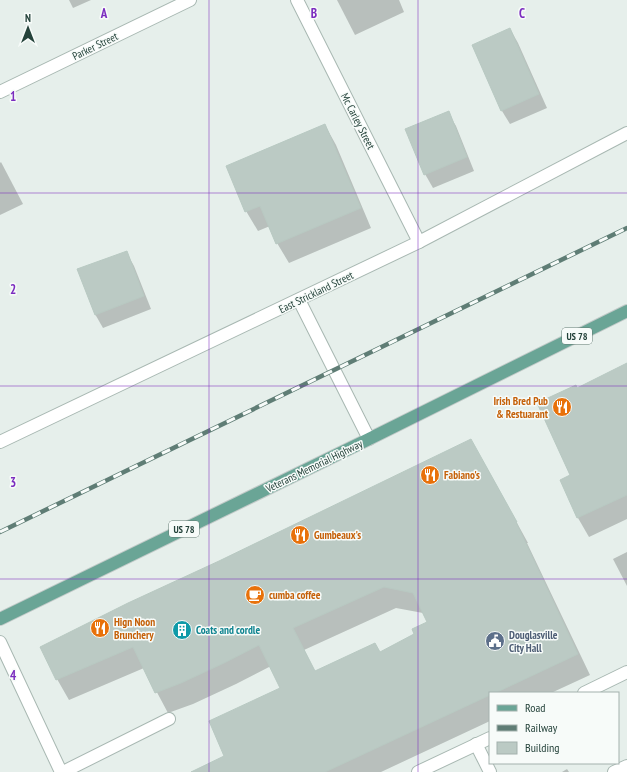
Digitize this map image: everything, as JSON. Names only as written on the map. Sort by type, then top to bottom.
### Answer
[{"type":"main road","name":"Veterans Memorial Highway","points":[[0,619],[627,311]]},
{"type":"street","name":"Parker Street","points":[[0,92],[190,0]]},
{"type":"street","name":"Mc Carley Street","points":[[297,0],[419,242]]},
{"type":"street","name":"East Strickland Street","points":[[0,442],[419,242],[627,133]]},
{"type":"street","points":[[299,300],[369,439]]},
{"type":"street","points":[[0,642],[62,772],[169,719]]},
{"type":"street","points":[[586,692],[627,672]]},
{"type":"street","points":[[418,772],[489,738]]},
{"type":"street","points":[[476,744],[490,772]]},
{"type":"street","points":[[614,772],[627,766]]},
{"type":"building","points":[[510,28],[539,94],[501,111],[472,45]]},
{"type":"building","points":[[449,111],[467,157],[424,175],[405,129]]},
{"type":"building","points":[[325,124],[361,208],[276,244],[260,206],[245,212],[226,166]]},
{"type":"building","points":[[127,251],[144,296],[95,315],[77,269]]},
{"type":"building","points":[[627,363],[627,495],[577,518],[560,480],[570,475],[537,403],[576,385],[577,388]]},
{"type":"building","points":[[471,439],[517,522],[578,654],[497,692],[489,692],[489,695],[325,772],[191,772],[224,756],[209,721],[280,688],[259,645],[181,683],[155,693],[133,647],[56,680],[40,647],[128,603],[219,561]],"holes":[[[384,587],[413,593],[427,622],[412,629],[414,634],[380,652],[375,643],[315,671],[293,628]]]},
{"type":"railway","points":[[0,532],[627,228]]},
{"type":"place","name":"Irish Bred Pub & Restuarant","points":[[562,407]]},
{"type":"place","name":"Fabiano's","points":[[430,475]]},
{"type":"place","name":"Gumbeaux's","points":[[300,535]]},
{"type":"place","name":"cumba coffee","points":[[255,595]]},
{"type":"place","name":"Hign Noon Brunchery","points":[[100,628]]},
{"type":"place","name":"Coats and cordle","points":[[182,630]]},
{"type":"place","name":"Douglasville City Hall","points":[[495,641]]}]
